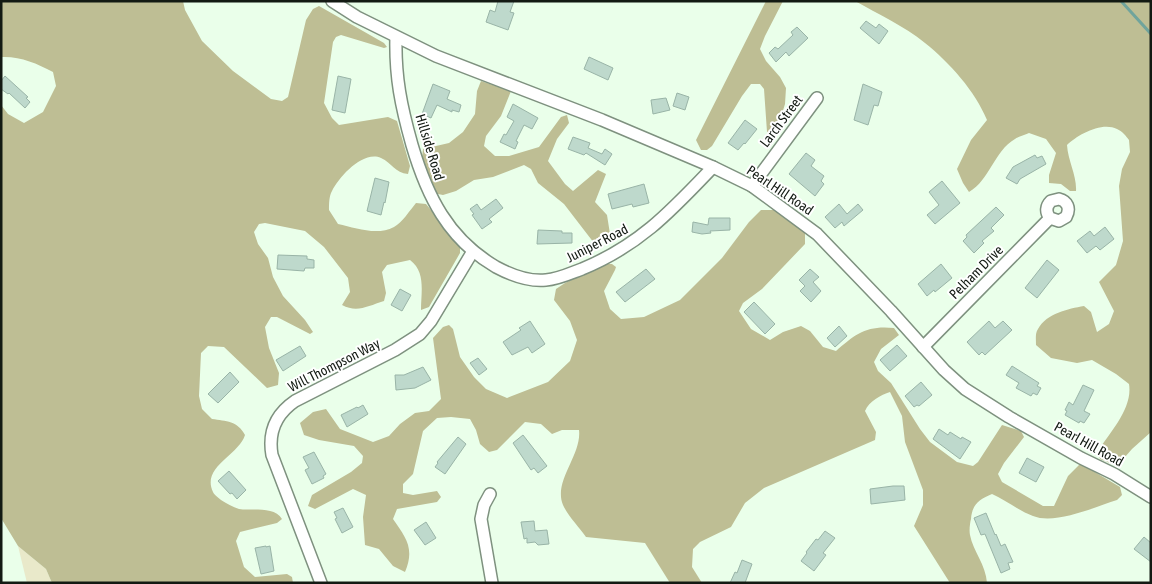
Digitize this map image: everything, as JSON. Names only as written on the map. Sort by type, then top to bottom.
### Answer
[{"type":"street","name":"Pearl Hill Road","points":[[332,1],[357,17],[436,56],[542,96],[713,167],[752,186],[817,234],[965,389],[1009,417],[1081,458],[1114,474],[1151,497]]},
{"type":"street","name":"Hillside Road","points":[[396,37],[398,87],[405,121],[421,174],[438,210],[474,251]]},
{"type":"street","name":"Larch Street","points":[[752,186],[817,98]]},
{"type":"street","name":"Juniper Road","points":[[474,251],[499,268],[523,278],[546,280],[570,274],[617,253],[646,233],[674,209],[713,167]]},
{"type":"street","name":"Pelham Drive","points":[[923,347],[1050,218]]},
{"type":"street","name":"Will Thompson Way","points":[[321,583],[272,454],[271,438],[276,421],[284,410],[295,401],[395,350],[420,334],[431,321],[474,251]]},
{"type":"street","points":[[490,494],[484,505],[481,519],[492,583]]},
{"type":"green space","points":[[1,1],[183,1],[185,10],[202,41],[233,71],[271,99],[282,101],[288,97],[306,20],[313,9],[319,6],[384,43],[387,47],[384,48],[341,35],[336,37],[333,42],[324,103],[332,118],[339,125],[388,117],[397,121],[410,166],[408,174],[400,172],[381,158],[374,157],[359,161],[335,185],[330,195],[329,210],[338,224],[381,231],[397,225],[416,203],[426,204],[460,245],[460,253],[429,307],[421,310],[421,276],[410,260],[387,265],[382,272],[386,293],[384,301],[358,309],[342,305],[350,292],[348,278],[324,247],[305,231],[265,223],[259,224],[254,232],[258,244],[268,258],[273,277],[283,296],[305,320],[313,332],[310,334],[277,317],[271,317],[265,327],[269,348],[279,373],[278,385],[267,388],[224,347],[208,346],[201,353],[199,396],[202,409],[212,419],[235,424],[245,435],[236,449],[216,468],[212,475],[213,492],[221,500],[239,509],[274,512],[282,519],[277,523],[240,532],[236,541],[244,567],[255,577],[287,574],[292,577],[293,583],[52,583],[46,569],[18,546],[1,518],[1,105],[8,114],[24,123],[43,112],[56,86],[53,72],[28,61],[1,57]]},
{"type":"green space","points":[[766,1],[783,1],[760,49],[766,61],[780,77],[786,88],[785,104],[776,133],[772,137],[767,132],[764,89],[760,84],[751,84],[712,146],[707,150],[701,150],[696,140]]},
{"type":"green space","points":[[855,1],[1151,1],[1151,432],[1117,466],[1100,459],[1098,451],[1124,411],[1128,402],[1129,384],[1092,360],[1077,363],[1051,358],[1036,345],[1036,337],[1037,331],[1042,324],[1052,315],[1084,306],[1091,312],[1097,332],[1109,324],[1114,311],[1099,282],[1116,265],[1123,241],[1119,186],[1122,169],[1130,152],[1129,140],[1119,130],[1104,127],[1090,130],[1071,141],[1067,145],[1076,191],[1070,191],[1061,184],[1049,183],[1049,175],[1056,153],[1046,139],[1029,133],[1008,144],[982,180],[969,192],[957,169],[971,140],[987,120],[982,109],[969,88],[944,59],[917,37]]},
{"type":"green space","points":[[481,81],[511,91],[501,116],[486,136],[484,146],[495,156],[509,156],[539,147],[561,117],[567,115],[569,123],[557,139],[548,161],[565,184],[573,191],[598,170],[606,174],[595,202],[607,215],[610,234],[594,243],[564,204],[538,183],[531,169],[524,165],[493,177],[474,180],[456,191],[443,195],[433,193],[422,158],[423,149],[449,143],[463,132],[475,114],[477,91]]},
{"type":"green space","points":[[761,210],[778,210],[805,233],[805,244],[762,289],[743,303],[739,311],[751,329],[770,340],[783,332],[801,326],[810,331],[823,347],[836,351],[856,335],[869,329],[894,328],[899,335],[881,349],[874,362],[878,371],[891,383],[930,442],[957,462],[973,466],[978,462],[1002,425],[1021,431],[1024,437],[998,474],[1002,482],[1043,506],[1054,506],[1068,476],[1079,465],[1083,465],[1120,487],[1122,495],[1117,500],[1087,511],[1052,518],[1033,516],[992,494],[980,500],[973,509],[970,535],[984,570],[987,583],[950,583],[914,526],[923,505],[923,490],[905,442],[902,416],[890,392],[872,401],[865,411],[876,432],[875,440],[764,488],[745,503],[731,527],[700,542],[693,549],[692,567],[702,583],[670,583],[645,543],[586,537],[565,509],[561,496],[564,477],[579,439],[579,430],[562,430],[552,434],[541,424],[525,422],[497,450],[489,452],[480,444],[470,419],[437,418],[423,431],[413,474],[403,484],[403,493],[413,495],[437,491],[441,497],[437,502],[397,509],[393,519],[408,544],[409,556],[405,572],[393,566],[379,549],[365,545],[363,517],[366,495],[353,489],[315,509],[308,506],[312,495],[351,472],[362,463],[363,456],[354,446],[319,440],[304,435],[300,423],[313,412],[326,409],[340,429],[373,442],[389,436],[400,424],[415,413],[429,411],[441,399],[433,338],[443,327],[449,325],[453,329],[460,357],[474,377],[486,389],[507,398],[548,382],[570,361],[577,340],[570,321],[554,300],[556,289],[606,264],[612,264],[616,267],[604,291],[610,309],[621,319],[644,317],[680,300],[722,258],[749,222]]},
{"type":"green space","points":[[18,546],[46,569],[52,583],[27,583]]},
{"type":"building","points":[[498,1],[514,1],[510,12],[514,13],[508,30],[486,22],[490,10],[495,12]]},
{"type":"building","points":[[866,21],[876,28],[879,24],[888,31],[879,44],[860,28]]},
{"type":"building","points":[[797,27],[808,38],[789,56],[786,52],[776,62],[769,53],[775,47],[778,49],[793,35],[791,32]]},
{"type":"building","points":[[589,57],[613,68],[608,80],[584,69]]},
{"type":"building","points":[[5,76],[28,97],[26,98],[30,102],[25,108],[9,93],[1,89],[1,81]]},
{"type":"building","points":[[338,76],[351,79],[345,113],[332,110]]},
{"type":"building","points":[[433,84],[450,91],[447,99],[461,105],[459,112],[452,110],[452,112],[437,105],[431,118],[422,114]]},
{"type":"building","points":[[863,84],[882,92],[878,106],[874,105],[868,125],[854,120]]},
{"type":"building","points":[[677,93],[689,97],[685,110],[673,106]]},
{"type":"building","points":[[666,98],[670,110],[653,114],[651,100]]},
{"type":"building","points":[[513,104],[538,118],[532,129],[524,125],[516,141],[518,142],[515,149],[500,142],[514,121],[507,117]]},
{"type":"building","points":[[745,120],[757,129],[738,150],[728,143]]},
{"type":"building","points":[[573,137],[590,143],[588,148],[602,154],[605,149],[612,154],[605,165],[586,153],[584,155],[568,149]]},
{"type":"building","points":[[806,153],[815,160],[811,166],[824,176],[821,181],[824,184],[815,196],[789,174]]},
{"type":"building","points":[[1035,155],[1037,158],[1042,156],[1046,164],[1020,179],[1017,184],[1006,178],[1013,167]]},
{"type":"building","points":[[375,178],[389,182],[381,215],[367,211]]},
{"type":"building","points":[[942,181],[960,203],[935,224],[927,215],[939,205],[929,192]]},
{"type":"building","points":[[644,184],[649,203],[633,207],[632,204],[612,209],[608,194]]},
{"type":"building","points":[[496,199],[503,208],[489,219],[492,222],[482,229],[470,209],[477,204],[481,210]]},
{"type":"building","points":[[839,204],[847,214],[858,204],[863,210],[844,226],[842,222],[835,228],[825,217]]},
{"type":"building","points":[[996,207],[1004,215],[991,228],[994,231],[982,241],[984,243],[974,253],[963,241],[967,237],[966,235]]},
{"type":"building","points":[[709,218],[730,218],[730,230],[710,231],[711,233],[702,234],[692,232],[693,222],[708,225]]},
{"type":"building","points":[[1105,227],[1114,239],[1100,250],[1096,246],[1087,253],[1077,241],[1090,231],[1094,236]]},
{"type":"building","points":[[538,230],[572,233],[572,243],[537,244]]},
{"type":"building","points":[[278,255],[307,256],[307,259],[314,260],[314,268],[305,268],[304,271],[277,269]]},
{"type":"building","points":[[1047,260],[1059,270],[1037,298],[1025,288]]},
{"type":"building","points":[[941,264],[952,278],[927,296],[918,284]]},
{"type":"building","points":[[646,269],[655,279],[625,302],[616,292]]},
{"type":"building","points":[[810,269],[819,277],[813,282],[821,291],[811,302],[800,291],[805,286],[799,280]]},
{"type":"building","points":[[400,289],[411,295],[402,311],[391,305]]},
{"type":"building","points":[[754,302],[775,324],[765,334],[744,312]]},
{"type":"building","points":[[530,321],[545,344],[532,353],[528,347],[512,355],[503,342],[521,330],[519,328]]},
{"type":"building","points":[[989,321],[995,328],[1003,321],[1012,330],[985,355],[982,352],[979,355],[967,342]]},
{"type":"building","points":[[839,326],[847,336],[835,347],[827,338]]},
{"type":"building","points":[[897,345],[907,356],[890,371],[880,360]]},
{"type":"building","points":[[300,346],[306,356],[283,371],[276,360]]},
{"type":"building","points":[[478,358],[487,369],[479,375],[470,363]]},
{"type":"building","points":[[1012,366],[1039,383],[1037,386],[1041,388],[1037,395],[1033,393],[1031,396],[1016,388],[1019,383],[1006,375]]},
{"type":"building","points":[[423,367],[431,380],[415,388],[396,390],[395,375],[404,375]]},
{"type":"building","points":[[230,372],[239,382],[218,403],[208,394]]},
{"type":"building","points":[[921,382],[932,395],[919,406],[914,407],[905,396]]},
{"type":"building","points":[[1083,385],[1094,390],[1084,411],[1090,414],[1084,423],[1080,421],[1079,423],[1065,415],[1067,411],[1065,410],[1069,402],[1073,405]]},
{"type":"building","points":[[363,405],[368,414],[347,427],[341,415]]},
{"type":"building","points":[[939,429],[948,435],[950,432],[961,439],[962,437],[971,442],[960,459],[933,439]]},
{"type":"building","points":[[523,435],[547,466],[538,473],[534,468],[531,470],[513,443]]},
{"type":"building","points":[[458,437],[466,444],[445,474],[435,467]]},
{"type":"building","points":[[314,452],[326,474],[323,476],[324,478],[312,484],[305,470],[309,468],[303,457]]},
{"type":"building","points":[[1027,458],[1044,467],[1036,482],[1019,473]]},
{"type":"building","points":[[229,471],[246,490],[237,499],[218,481]]},
{"type":"building","points":[[904,486],[905,500],[871,504],[870,489]]},
{"type":"building","points":[[343,508],[353,527],[342,533],[335,519],[337,518],[334,512]]},
{"type":"building","points":[[986,513],[1001,546],[1005,544],[1013,562],[1008,563],[1010,569],[1001,573],[985,534],[981,535],[974,518]]},
{"type":"building","points":[[534,521],[535,531],[547,530],[549,544],[527,543],[527,538],[524,539],[521,522]]},
{"type":"building","points":[[426,522],[436,538],[425,545],[414,530]]},
{"type":"building","points":[[825,531],[835,538],[823,553],[826,555],[814,571],[801,561],[816,539],[818,540]]},
{"type":"building","points":[[1144,537],[1151,543],[1151,562],[1134,549]]},
{"type":"building","points":[[270,546],[274,571],[261,574],[255,548]]},
{"type":"building","points":[[742,560],[752,564],[745,583],[730,583],[735,572],[737,573]]},
{"type":"waterway","points":[[1121,1],[1151,34]]}]
